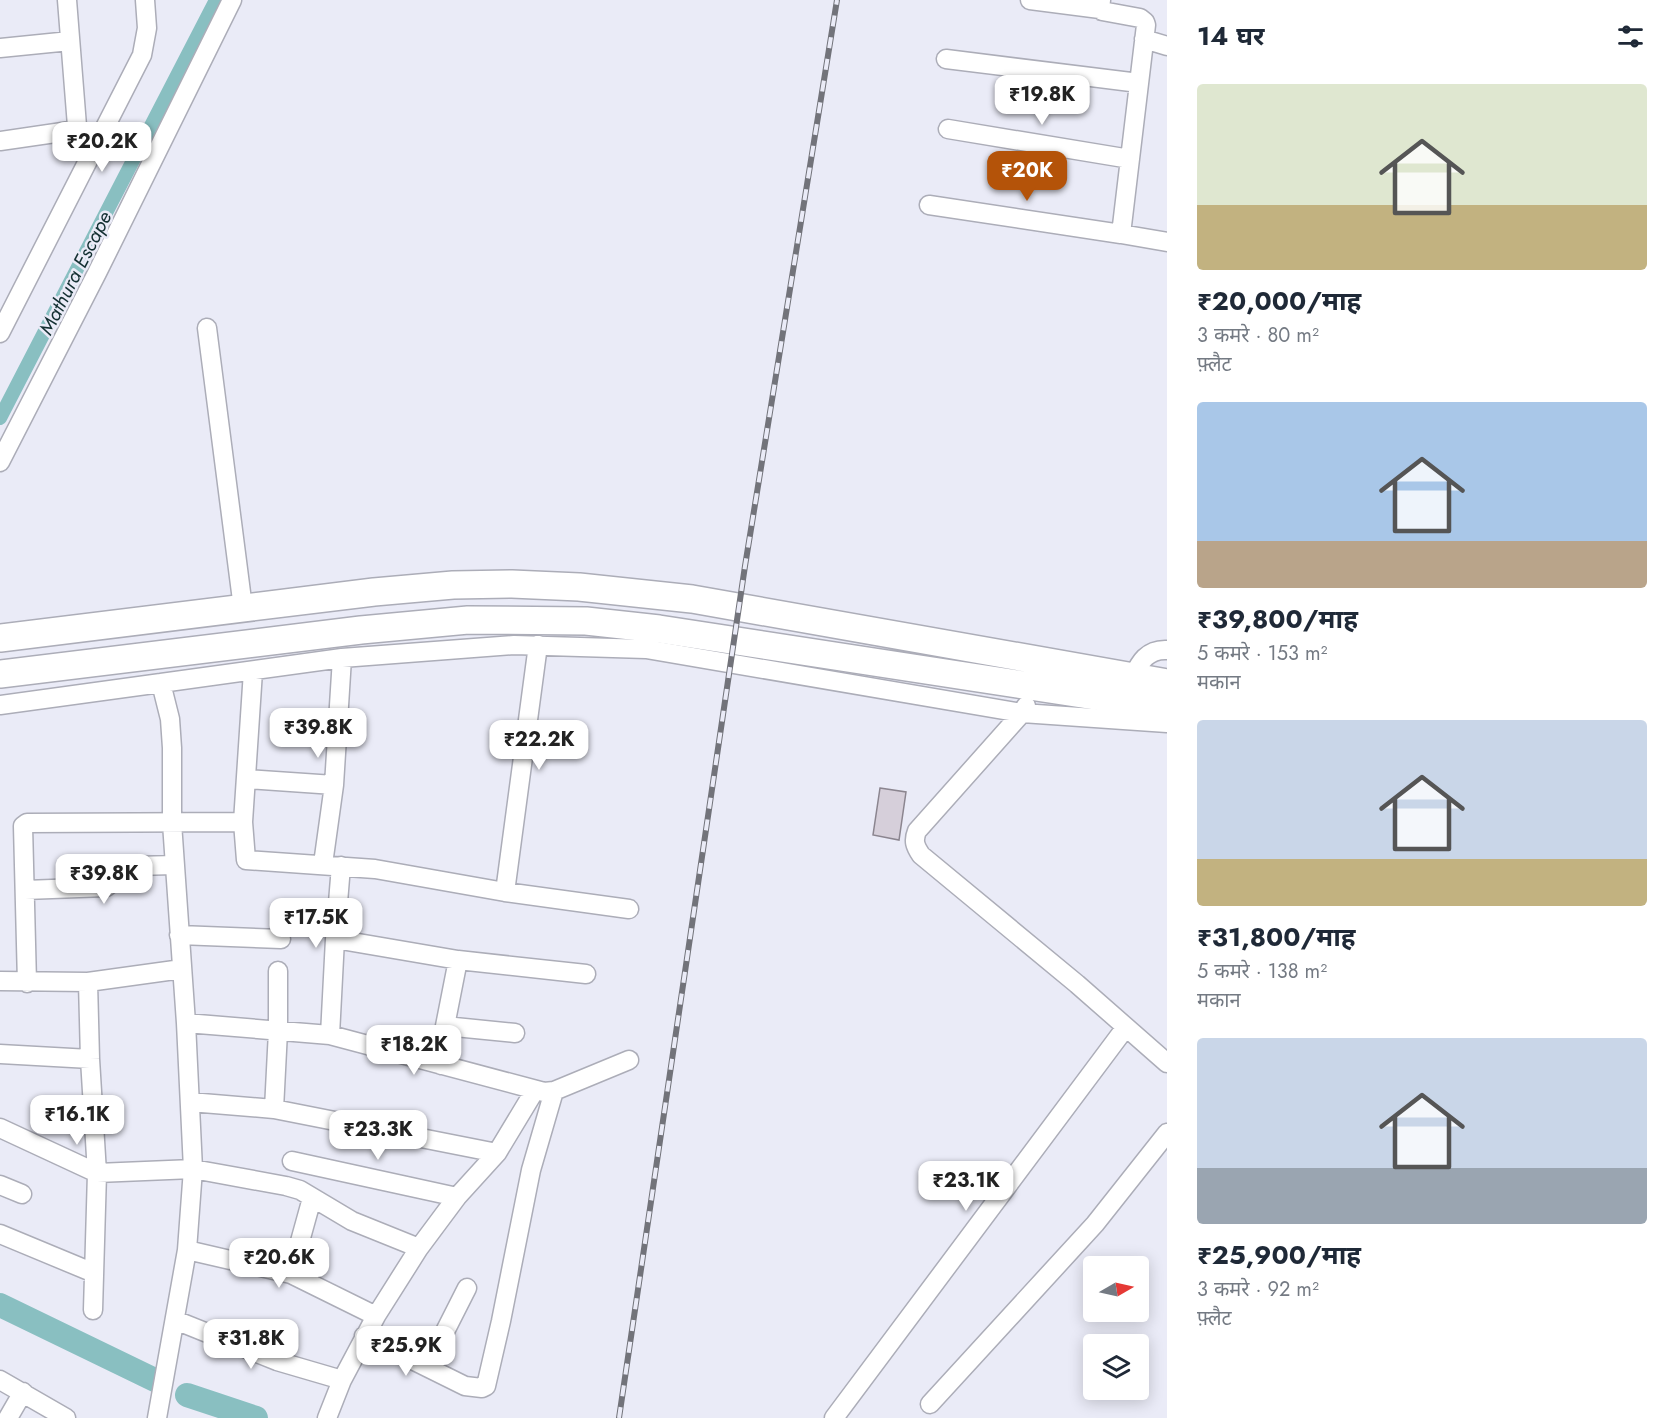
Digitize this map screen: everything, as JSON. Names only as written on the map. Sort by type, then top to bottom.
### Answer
[{"type":"highway","points":[[0,638],[374,592],[453,585],[512,584],[579,587],[692,599],[1167,683]]},
{"type":"highway","points":[[0,674],[361,630],[468,620],[586,621],[659,628],[1167,707]]},
{"type":"street","points":[[0,141],[72,132],[78,126],[67,0]]},
{"type":"street","points":[[0,333],[142,55],[147,28],[145,0]]},
{"type":"street","points":[[0,462],[97,273],[232,0]]},
{"type":"street","points":[[1030,0],[1100,4],[1143,19],[1146,25],[1121,234]]},
{"type":"street","points":[[1144,39],[1167,46]]},
{"type":"street","points":[[0,48],[70,41]]},
{"type":"street","points":[[946,59],[1139,83]]},
{"type":"street","points":[[948,129],[1130,159]]},
{"type":"street","points":[[928,205],[1167,242]]},
{"type":"street","points":[[207,328],[243,608]]},
{"type":"street","points":[[505,892],[538,645]]},
{"type":"street","points":[[0,705],[342,658],[538,645],[646,649],[1022,713],[1167,723]]},
{"type":"street","points":[[1132,678],[1141,660],[1150,653],[1167,650]]},
{"type":"street","points":[[330,1035],[335,939],[332,865],[334,785],[342,658]]},
{"type":"street","points":[[253,671],[243,822],[246,860],[375,869],[505,892],[629,909]]},
{"type":"street","points":[[157,1418],[188,1250],[193,1169],[186,1023],[172,823],[172,748],[170,719],[162,683]]},
{"type":"street","points":[[1035,688],[1022,713],[917,831],[914,839],[916,846],[921,855],[1167,1063]]},
{"type":"street","points":[[246,779],[334,785]]},
{"type":"street","points":[[27,983],[23,826],[27,823],[243,822]]},
{"type":"street","points":[[25,890],[106,887],[134,866],[176,865]]},
{"type":"street","points":[[179,935],[281,939]]},
{"type":"street","points":[[335,939],[458,960],[586,974]]},
{"type":"street","points":[[441,1065],[458,960]]},
{"type":"street","points":[[0,981],[88,982],[182,969]]},
{"type":"street","points":[[274,1108],[278,971]]},
{"type":"street","points":[[88,982],[97,1173],[93,1310]]},
{"type":"street","points":[[186,1023],[330,1035],[544,1092],[554,1091],[629,1060]]},
{"type":"street","points":[[446,1026],[516,1033]]},
{"type":"street","points":[[834,1418],[1126,1027]]},
{"type":"street","points":[[0,1054],[90,1059]]},
{"type":"street","points":[[327,1418],[342,1380],[364,1336],[419,1248],[457,1197],[497,1153],[535,1090]]},
{"type":"street","points":[[364,1336],[465,1386],[482,1388],[486,1386],[531,1170],[554,1091]]},
{"type":"street","points":[[190,1102],[274,1108],[497,1153]]},
{"type":"street","points":[[0,1128],[97,1173],[193,1169],[300,1190],[352,1221],[419,1248]]},
{"type":"street","points":[[930,1404],[1095,1224],[1167,1133]]},
{"type":"street","points":[[292,1161],[457,1197]]},
{"type":"street","points":[[0,1185],[22,1194]]},
{"type":"street","points":[[291,1274],[312,1198]]},
{"type":"street","points":[[0,1234],[94,1273]]},
{"type":"street","points":[[188,1250],[291,1274],[376,1316]]},
{"type":"street","points":[[427,1367],[467,1288]]},
{"type":"street","points":[[175,1320],[277,1360],[342,1380]]},
{"type":"street","points":[[0,1380],[66,1418]]},
{"type":"street","points":[[8,1418],[23,1392]]},
{"type":"building","points":[[880,788],[906,792],[899,840],[873,835]]},
{"type":"waterway","name":"Mathura Escape","points":[[0,418],[216,0]]},
{"type":"waterway","name":"Mathura Escape","points":[[0,1305],[159,1382]]},
{"type":"waterway","name":"Mathura Escape","points":[[187,1395],[256,1418]]},
{"type":"railway","points":[[619,1418],[745,566],[837,0]]}]
